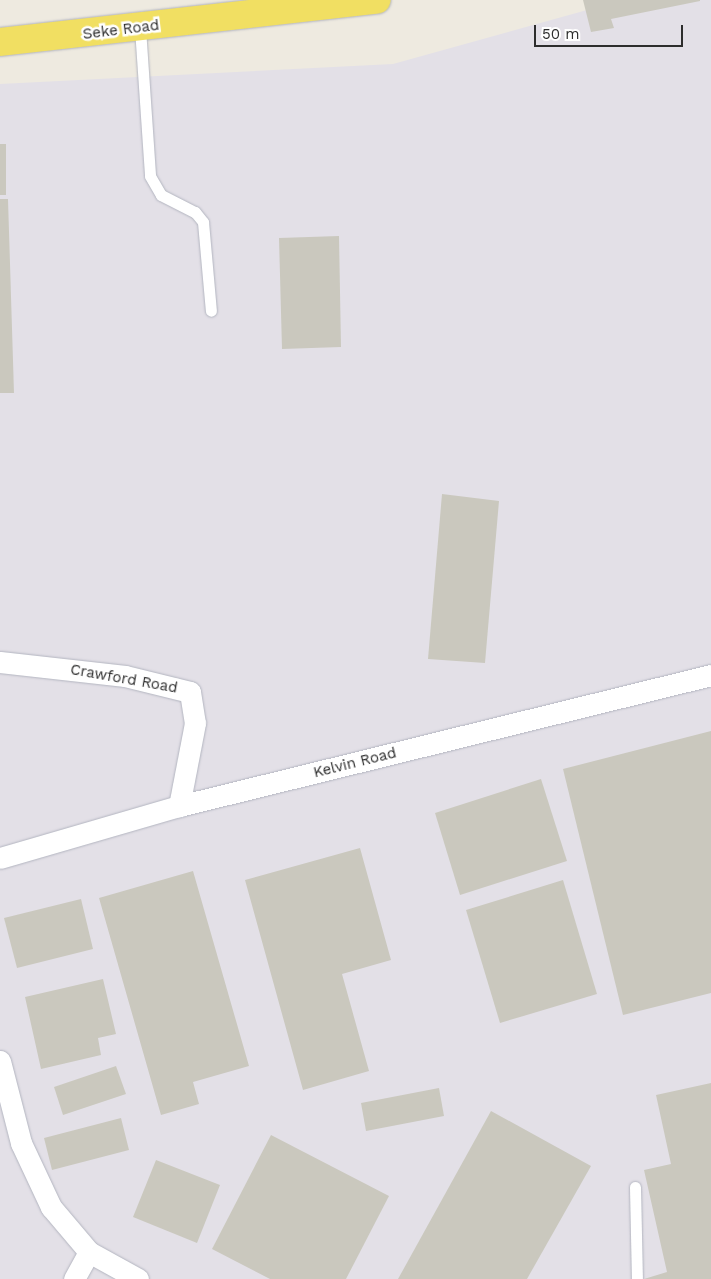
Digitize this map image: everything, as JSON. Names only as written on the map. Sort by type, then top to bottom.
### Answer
[{"type":"main road","name":"Seke Road","points":[[242,16],[290,0]]},
{"type":"main road","name":"Seke Road","points":[[0,42],[140,28],[376,0]]},
{"type":"street","name":"Crawford Road","points":[[0,662],[125,676],[190,692],[195,722],[178,806]]},
{"type":"street","name":"Kelvin Road","points":[[0,858],[178,806],[711,675]]},
{"type":"street","points":[[0,1061],[37,1185],[89,1252],[138,1279]]},
{"type":"street","points":[[74,1279],[89,1252]]},
{"type":"lane","points":[[140,28],[150,176],[161,195],[195,212],[203,222],[211,310]]},
{"type":"lane","points":[[635,1187],[637,1279]]},
{"type":"shaded area","points":[[623,0],[711,0],[711,1279],[0,1279],[0,84],[393,64]]},
{"type":"building","points":[[583,0],[700,1],[611,19],[614,28],[591,32]]},
{"type":"building","points":[[0,144],[6,144],[6,195],[0,195]]},
{"type":"building","points":[[0,199],[8,199],[14,393],[0,393]]},
{"type":"building","points":[[339,236],[341,347],[282,349],[279,238]]},
{"type":"building","points":[[442,494],[499,501],[485,663],[428,659]]},
{"type":"building","points":[[711,731],[711,993],[623,1015],[563,769]]},
{"type":"building","points":[[541,779],[567,861],[460,895],[435,813]]},
{"type":"building","points":[[360,848],[391,960],[342,974],[369,1071],[303,1090],[245,880]]},
{"type":"building","points":[[193,871],[249,1066],[193,1082],[199,1104],[161,1115],[99,898]]},
{"type":"building","points":[[563,880],[597,994],[500,1023],[466,910]]},
{"type":"building","points":[[81,899],[93,949],[17,968],[4,918]]},
{"type":"building","points":[[103,979],[116,1034],[98,1038],[101,1055],[41,1069],[25,997]]},
{"type":"building","points":[[116,1066],[126,1094],[63,1115],[54,1087]]},
{"type":"building","points":[[711,1083],[711,1279],[644,1279],[667,1272],[644,1170],[671,1164],[656,1095]]},
{"type":"building","points":[[439,1088],[444,1116],[366,1131],[361,1103]]},
{"type":"building","points":[[491,1111],[591,1166],[527,1279],[398,1279]]},
{"type":"building","points":[[121,1118],[129,1150],[52,1170],[44,1138]]},
{"type":"building","points":[[271,1135],[389,1196],[346,1279],[270,1279],[212,1249]]},
{"type":"building","points":[[156,1160],[220,1185],[197,1243],[133,1217]]}]
